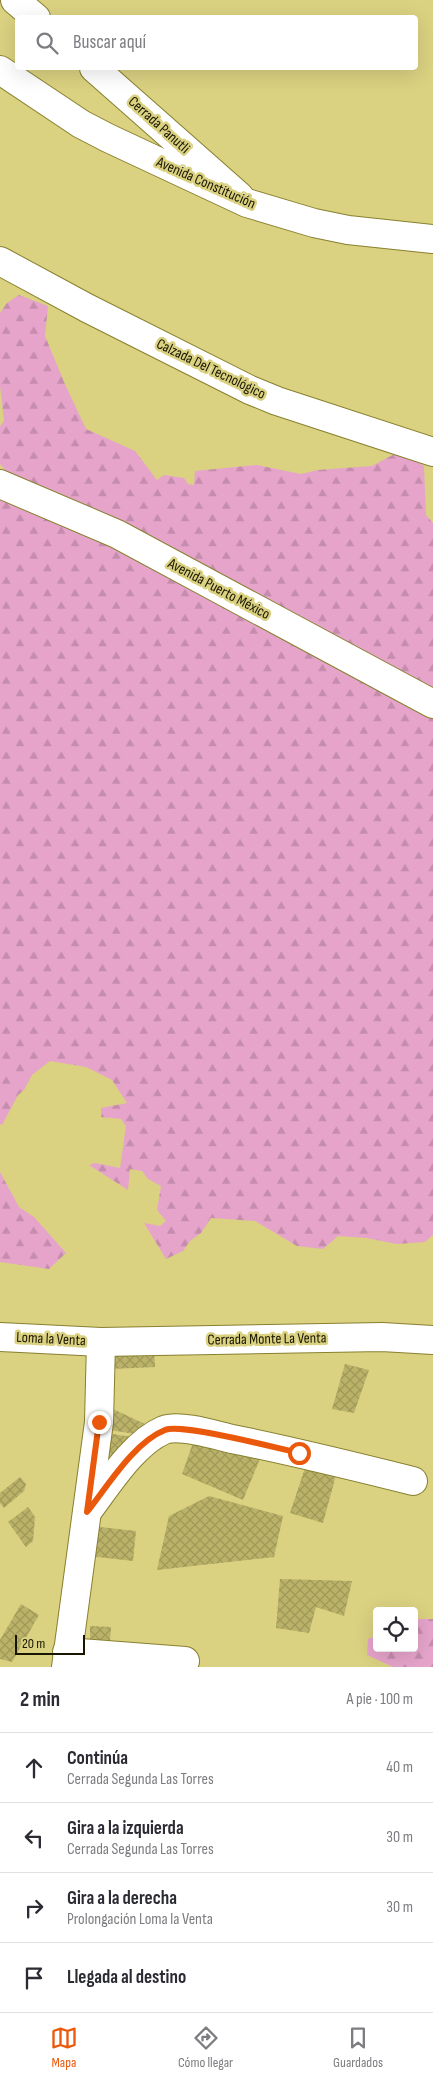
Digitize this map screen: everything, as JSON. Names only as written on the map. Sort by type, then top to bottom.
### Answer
[{"type":"street","points":[[15,0],[32,15]]},
{"type":"street","name":"Avenida Constitución","points":[[0,70],[80,124],[247,203],[314,223],[348,230],[433,239]]},
{"type":"street","name":"Cerrada Panutli","points":[[96,70],[247,203]]},
{"type":"street","name":"Calzada Del Tecnológico","points":[[0,261],[87,308],[250,390],[277,401],[433,452]]},
{"type":"street","name":"Avenida Puerto México","points":[[0,484],[117,534],[433,704]]},
{"type":"street","name":"Loma la Venta","points":[[0,1337],[101,1342]]},
{"type":"street","name":"Cerrada Monte La Venta","points":[[101,1342],[382,1337],[433,1340]]},
{"type":"street","points":[[101,1342],[99,1422],[66,1659],[185,1661]]},
{"type":"street","points":[[87,1512],[134,1452],[153,1436],[166,1429],[190,1430],[299,1453],[413,1481]]},
{"type":"green space","points":[[19,295],[48,306],[45,336],[86,429],[135,451],[157,480],[164,475],[184,478],[188,484],[194,485],[195,471],[257,465],[301,474],[318,470],[372,466],[402,450],[424,466],[426,515],[433,523],[433,1235],[425,1242],[397,1244],[366,1238],[338,1236],[323,1249],[297,1246],[255,1221],[211,1218],[201,1233],[190,1241],[183,1251],[166,1259],[144,1223],[160,1226],[166,1221],[157,1210],[161,1186],[148,1179],[142,1171],[130,1169],[128,1190],[89,1165],[95,1163],[120,1168],[126,1126],[121,1119],[101,1117],[101,1108],[127,1103],[112,1080],[86,1067],[50,1061],[32,1075],[24,1090],[18,1095],[2,1125],[0,1124],[0,495],[13,480],[0,464],[0,426],[4,421],[0,386],[0,313],[7,303]]},
{"type":"green space","points":[[0,1172],[19,1207],[34,1217],[66,1253],[49,1269],[0,1262]]},
{"type":"green space","points":[[418,1619],[433,1619],[433,1667],[393,1667],[367,1655],[368,1639],[373,1637],[373,1652],[418,1652]]},
{"type":"building","points":[[154,1342],[155,1367],[111,1369],[110,1344]]},
{"type":"building","points":[[345,1364],[369,1370],[354,1413],[332,1409]]},
{"type":"building","points":[[113,1409],[147,1425],[141,1435],[110,1430]]},
{"type":"building","points":[[106,1433],[139,1438],[104,1459]]},
{"type":"building","points":[[195,1437],[262,1454],[243,1500],[182,1474]]},
{"type":"building","points":[[306,1465],[336,1475],[323,1523],[290,1513]]},
{"type":"building","points":[[20,1477],[26,1484],[24,1491],[4,1508],[0,1503],[0,1493]]},
{"type":"building","points":[[209,1496],[283,1516],[274,1557],[157,1570],[169,1516]]},
{"type":"building","points":[[28,1507],[35,1517],[33,1541],[26,1547],[8,1522]]},
{"type":"building","points":[[91,1526],[136,1531],[133,1561],[89,1556]]},
{"type":"building","points":[[280,1579],[352,1581],[344,1616],[316,1607],[309,1633],[276,1628]]},
{"type":"building","points":[[21,1604],[39,1615],[12,1662],[0,1659],[0,1640]]},
{"type":"building","points":[[90,1626],[111,1627],[110,1642],[90,1641]]},
{"type":"route","points":[[99,1422],[87,1512],[134,1452],[153,1436],[166,1429],[190,1430],[299,1453]]}]
